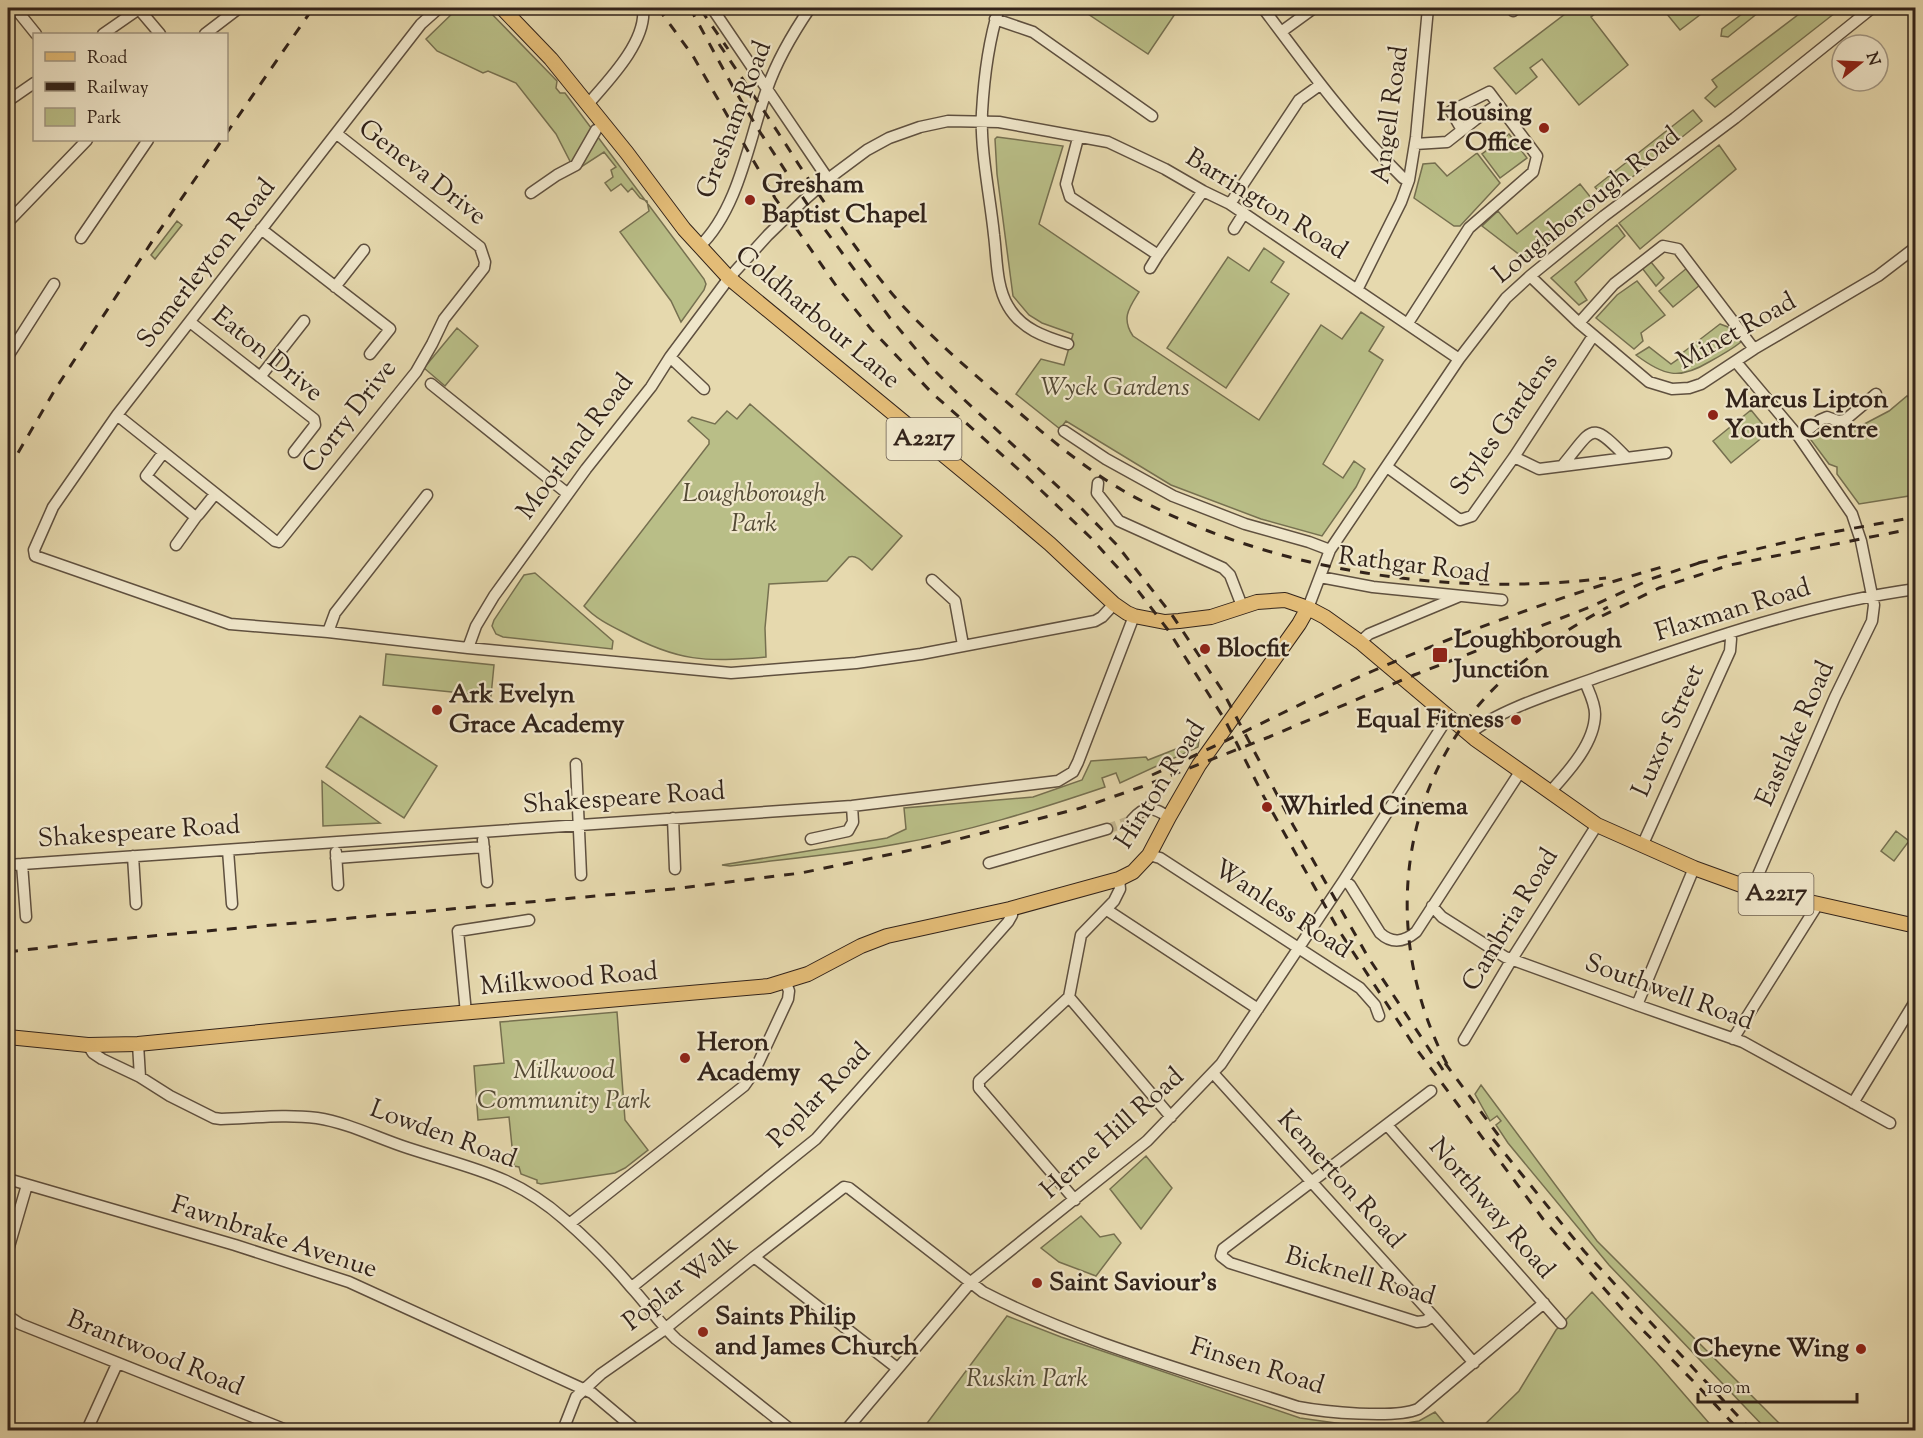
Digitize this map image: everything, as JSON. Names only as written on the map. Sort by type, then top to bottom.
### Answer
[{"type":"main road","name":"Coldharbour Lane","points":[[502,8],[551,59],[699,247],[729,279],[991,494],[1114,604],[1134,616],[1165,622],[1194,620],[1257,602],[1285,600],[1308,608],[1360,642],[1469,734],[1597,825],[1694,868],[1752,888],[1916,926]]},
{"type":"main road","name":"Hinton Road","points":[[1119,879],[1133,872],[1149,855],[1199,765],[1308,608]]},
{"type":"main road","name":"Milkwood Road","points":[[8,1037],[88,1045],[138,1044],[753,988],[786,982],[808,974],[880,938],[1010,909],[1119,879]]},
{"type":"street","points":[[15,8],[35,33]]},
{"type":"street","points":[[104,33],[139,8],[159,33]]},
{"type":"street","points":[[206,33],[239,8]]},
{"type":"street","name":"Somerleyton Road","points":[[328,632],[230,624],[39,559],[35,556],[34,550],[53,507],[117,415],[337,135],[421,24],[439,8]]},
{"type":"street","points":[[588,104],[613,75],[639,35],[644,17],[643,8]]},
{"type":"street","points":[[712,8],[768,87],[828,179]]},
{"type":"street","name":"Gresham Road","points":[[699,247],[709,237],[731,201],[768,87],[797,27],[810,8]]},
{"type":"street","points":[[999,8],[990,45],[982,121],[999,276],[1007,305],[1020,322],[1042,335],[1068,344]]},
{"type":"street","points":[[1263,8],[1320,85],[1370,145],[1403,178],[1409,180]]},
{"type":"street","points":[[1281,32],[1314,8]]},
{"type":"street","name":"Angell Road","points":[[1357,290],[1401,202],[1409,180],[1415,144],[1428,8]]},
{"type":"street","name":"Loughborough Road","points":[[1308,608],[1330,550],[1459,359],[1506,298],[1613,209],[1735,118],[1872,8]]},
{"type":"street","points":[[995,19],[1033,32],[1152,116]]},
{"type":"street","points":[[8,101],[33,84]]},
{"type":"street","points":[[1230,204],[1299,100],[1320,85]]},
{"type":"street","points":[[1408,323],[1469,228],[1533,172],[1536,156],[1489,92],[1451,111],[1462,130]]},
{"type":"street","points":[[1415,144],[1446,142],[1498,104]]},
{"type":"street","name":"Barrington Road","points":[[729,279],[783,220],[828,179],[867,150],[904,132],[948,121],[1013,124],[1108,142],[1165,169],[1244,213],[1459,359]]},
{"type":"street","points":[[531,193],[576,165],[596,130]]},
{"type":"street","name":"Geneva Drive","points":[[337,135],[480,247]]},
{"type":"street","points":[[1078,138],[1066,184],[1070,197],[1158,255]]},
{"type":"street","points":[[8,222],[86,141]]},
{"type":"street","points":[[81,238],[147,141]]},
{"type":"street","points":[[1150,268],[1203,191]]},
{"type":"street","points":[[1234,229],[1244,213]]},
{"type":"street","points":[[261,230],[390,329],[370,354]]},
{"type":"street","points":[[1579,323],[1607,290],[1663,246],[1678,249],[1754,349]]},
{"type":"street","name":"Corry Drive","points":[[117,415],[275,541],[283,540],[353,447],[372,429],[416,372],[444,320],[484,268],[485,262],[480,247]]},
{"type":"street","name":"Minet Road","points":[[1530,276],[1593,336],[1649,382],[1672,389],[1689,388],[1701,384],[1754,349],[1878,276],[1916,247]]},
{"type":"street","points":[[335,287],[364,250]]},
{"type":"street","points":[[1298,265],[1305,255]]},
{"type":"street","name":"Moorland Road","points":[[468,648],[471,636],[483,612],[729,279]]},
{"type":"street","points":[[8,356],[54,284]]},
{"type":"street","points":[[260,377],[304,321]]},
{"type":"street","name":"Eaton Drive","points":[[190,322],[316,422],[294,452]]},
{"type":"street","name":"Styles Gardens","points":[[1387,467],[1460,520],[1472,516],[1593,336]]},
{"type":"street","points":[[670,357],[704,389]]},
{"type":"street","name":"Eastlake Road","points":[[1736,362],[1799,437],[1852,514],[1861,541],[1875,609],[1872,621],[1835,697],[1752,888]]},
{"type":"street","points":[[431,384],[568,494]]},
{"type":"street","points":[[1799,437],[1827,417],[1838,421],[1845,420],[1876,394]]},
{"type":"street","points":[[1064,431],[1106,459],[1173,496],[1245,524],[1330,550]]},
{"type":"street","points":[[1562,465],[1586,435],[1593,432],[1599,432],[1609,438],[1627,458]]},
{"type":"street","points":[[163,453],[146,476],[196,517]]},
{"type":"street","points":[[1514,456],[1539,469],[1666,453]]},
{"type":"street","points":[[1098,483],[1097,493],[1119,521],[1223,568],[1230,575],[1242,606]]},
{"type":"street","points":[[176,545],[215,494]]},
{"type":"street","points":[[427,495],[331,618],[328,632],[732,673],[856,663],[921,654],[1095,621],[1114,604]]},
{"type":"street","name":"Rathgar Road","points":[[1320,577],[1368,586],[1502,600]]},
{"type":"street","points":[[932,580],[955,601],[963,645]]},
{"type":"street","name":"Flaxman Road","points":[[1469,734],[1483,723],[1585,682],[1729,633],[1799,613],[1872,596],[1916,589]]},
{"type":"street","points":[[1360,642],[1369,634],[1463,595]]},
{"type":"street","name":"Shakespeare Road","points":[[8,865],[852,806],[1058,781],[1073,772],[1078,762],[1134,616]]},
{"type":"street","name":"Luxor Street","points":[[1642,846],[1730,651],[1729,633]]},
{"type":"street","points":[[1550,792],[1577,761],[1593,725],[1595,710],[1585,682]]},
{"type":"street","name":"Herne Hill Road","points":[[846,1431],[971,1282],[1147,1141],[1213,1073],[1234,1047],[1449,717]]},
{"type":"street","points":[[576,764],[581,875]]},
{"type":"street","points":[[1344,880],[1350,885],[1380,933],[1387,940],[1410,938],[1416,933],[1520,772]]},
{"type":"street","points":[[811,839],[848,831],[853,822],[852,806]]},
{"type":"street","points":[[1132,820],[1139,812],[1147,808],[1153,808],[1169,817]]},
{"type":"street","points":[[673,818],[675,869]]},
{"type":"street","name":"Cambria Road","points":[[1464,1040],[1597,825]]},
{"type":"street","points":[[989,863],[1107,829]]},
{"type":"street","points":[[483,831],[486,882]]},
{"type":"street","points":[[335,842],[338,885]]},
{"type":"street","points":[[336,858],[484,847]]},
{"type":"street","points":[[228,849],[232,904]]},
{"type":"street","name":"Wanless Road","points":[[1149,855],[1161,858],[1360,988],[1376,1005],[1379,1016]]},
{"type":"street","points":[[134,856],[136,904]]},
{"type":"street","points":[[22,864],[26,917]]},
{"type":"street","points":[[1637,1005],[1694,868]]},
{"type":"street","name":"Hinton Road","points":[[1068,997],[1081,935],[1107,910],[1118,894],[1119,879]]},
{"type":"street","points":[[1733,1039],[1818,904]]},
{"type":"street","name":"Southwell Road","points":[[1432,906],[1442,917],[1512,959],[1743,1042],[1890,1123]]},
{"type":"street","name":"Poplar Road","points":[[632,1287],[823,1132],[1008,922],[1012,915],[1010,909]]},
{"type":"street","points":[[1107,910],[1258,1009]]},
{"type":"street","points":[[466,1013],[458,931],[529,920]]},
{"type":"street","points":[[571,1225],[573,1221],[750,1079],[788,999],[789,991],[786,982]]},
{"type":"street","points":[[1075,1200],[979,1085],[982,1076],[1068,997],[1171,1117]]},
{"type":"street","points":[[1853,1102],[1916,1000]]},
{"type":"street","points":[[138,1044],[140,1077]]},
{"type":"street","name":"Lowden Road","points":[[88,1045],[93,1053],[102,1059],[214,1118],[276,1116],[327,1120],[353,1127],[406,1148],[472,1166],[518,1186],[571,1225],[632,1287],[664,1328],[791,1431]]},
{"type":"street","name":"Kemerton Road","points":[[1213,1073],[1433,1316]]},
{"type":"street","points":[[1311,1183],[1431,1091]]},
{"type":"street","name":"Northway Road","points":[[1388,1125],[1561,1323]]},
{"type":"street","name":"Fawnbrake Avenue","points":[[8,1179],[330,1275],[592,1393],[636,1431]]},
{"type":"street","name":"Bicknell Road","points":[[1311,1183],[1223,1249],[1221,1256],[1230,1263],[1417,1322],[1425,1321],[1433,1316],[1474,1363]]},
{"type":"street","points":[[8,1250],[27,1185]]},
{"type":"street","name":"Finsen Road","points":[[844,1187],[849,1188],[983,1292],[1005,1304],[1099,1341],[1313,1410],[1334,1413],[1415,1411],[1544,1303]]},
{"type":"street","name":"Poplar Walk","points":[[563,1431],[575,1400],[608,1369],[844,1187]]},
{"type":"street","points":[[754,1257],[897,1368]]},
{"type":"street","name":"Brantwood Road","points":[[8,1316],[20,1324],[286,1431]]},
{"type":"street","points":[[87,1431],[117,1364]]},
{"type":"green space","points":[[458,8],[486,8],[557,81],[556,88],[560,93],[565,93],[645,200],[640,198],[632,188],[628,192],[621,184],[611,191],[605,183],[613,177],[611,170],[616,167],[604,152],[575,171],[556,134],[516,83],[488,71],[483,73],[437,51],[426,39]]},
{"type":"green space","points":[[1079,8],[1179,8],[1148,54]]},
{"type":"green space","points":[[1573,8],[1603,8],[1591,17],[1628,65],[1579,105],[1542,59],[1530,68],[1537,77],[1516,94],[1494,68]]},
{"type":"green space","points":[[1662,8],[1709,8],[1680,30]]},
{"type":"green space","points":[[1750,8],[1764,8],[1728,37],[1721,36],[1722,29]]},
{"type":"green space","points":[[1807,8],[1811,8],[1816,13],[1823,8],[1831,8],[1835,13],[1715,107],[1705,98],[1717,87],[1712,80]]},
{"type":"green space","points":[[1693,110],[1702,121],[1605,199],[1595,187]]},
{"type":"green space","points":[[1509,134],[1527,158],[1500,178],[1482,154]]},
{"type":"green space","name":"Wyck Gardens","points":[[997,137],[1063,146],[1039,224],[1139,292],[1127,318],[1129,330],[1133,336],[1259,420],[1321,325],[1342,339],[1361,312],[1384,327],[1369,351],[1383,360],[1323,464],[1343,478],[1354,461],[1365,469],[1356,487],[1322,536],[1261,519],[1171,485],[1066,421],[1060,429],[1016,394],[1041,359],[1064,365],[1073,334],[1042,323],[1029,315],[1013,296],[997,174],[995,139]]},
{"type":"green space","points":[[1719,145],[1736,169],[1640,249],[1619,223]]},
{"type":"green space","points":[[1477,153],[1500,183],[1460,226],[1454,226],[1414,198],[1423,164],[1435,163],[1447,176]]},
{"type":"green space","points":[[1580,184],[1596,204],[1525,259],[1482,226],[1498,211],[1517,234]]},
{"type":"green space","points":[[647,203],[706,284],[681,322],[671,301],[620,232],[649,211]]},
{"type":"green space","points":[[177,221],[182,225],[155,259],[151,255]]},
{"type":"green space","points":[[1617,225],[1625,236],[1575,282],[1587,300],[1579,305],[1551,278]]},
{"type":"green space","points":[[1264,248],[1284,262],[1271,282],[1289,294],[1226,388],[1167,348],[1228,257],[1249,271]]},
{"type":"green space","points":[[1651,262],[1664,278],[1656,286],[1642,268]]},
{"type":"green space","points":[[1687,268],[1700,285],[1673,307],[1659,291]]},
{"type":"green space","points":[[1637,281],[1665,315],[1641,333],[1643,341],[1634,349],[1596,318],[1617,295]]},
{"type":"green space","points":[[1720,324],[1728,327],[1741,342],[1698,368],[1672,373],[1655,367],[1636,355],[1649,347],[1671,364]]},
{"type":"green space","points":[[457,328],[478,346],[445,386],[424,368]]},
{"type":"green space","points":[[1907,396],[1915,398],[1915,495],[1859,504],[1837,474],[1837,467],[1829,464],[1808,436],[1810,431],[1844,425],[1851,431],[1889,411]]},
{"type":"green space","name":"Loughborough Park","points":[[750,404],[902,536],[872,570],[858,558],[852,556],[827,581],[769,584],[765,628],[766,657],[693,658],[643,642],[597,618],[584,606],[709,444],[709,440],[688,421],[692,417],[715,424],[727,411],[737,419]]},
{"type":"green space","points":[[1751,410],[1769,432],[1731,463],[1713,441]]},
{"type":"green space","points":[[535,573],[613,641],[612,649],[503,637],[496,634],[492,626],[494,620],[524,575]]},
{"type":"green space","points":[[386,654],[494,665],[491,696],[383,685]]},
{"type":"green space","points":[[360,716],[437,766],[404,818],[326,767]]},
{"type":"green space","points":[[1199,740],[1198,747],[1120,783],[1116,773],[1102,778],[1105,787],[976,827],[876,848],[730,866],[722,865],[887,838],[906,829],[904,808],[1033,797],[1082,780],[1091,761],[1146,757],[1148,760]]},
{"type":"green space","points":[[322,781],[380,823],[323,826]]},
{"type":"green space","points":[[1896,831],[1909,841],[1894,861],[1881,851]]},
{"type":"green space","name":"Milkwood Community Park","points":[[617,1012],[625,1120],[648,1150],[615,1173],[537,1183],[537,1180],[521,1174],[519,1167],[514,1166],[509,1117],[478,1120],[474,1066],[504,1063],[500,1022]]},
{"type":"green space","points":[[1481,1085],[1597,1241],[1786,1430],[1767,1430],[1609,1265],[1508,1143],[1496,1125],[1501,1121],[1497,1116],[1490,1121],[1475,1094]]},
{"type":"green space","points":[[1146,1156],[1172,1188],[1141,1229],[1110,1189]]},
{"type":"green space","points":[[1081,1216],[1100,1237],[1114,1234],[1121,1243],[1096,1276],[1059,1262],[1041,1248]]},
{"type":"green space","points":[[1592,1292],[1715,1430],[1479,1430],[1519,1391],[1556,1330]]},
{"type":"green space","name":"Ruskin Park","points":[[1007,1316],[1061,1337],[1300,1418],[1343,1424],[1401,1424],[1419,1421],[1435,1412],[1450,1430],[922,1430]]},
{"type":"tunnel","points":[[1107,829],[1132,820]]},
{"type":"railway","points":[[228,131],[313,8]]},
{"type":"railway","points":[[658,8],[693,56],[775,198],[837,287],[871,329],[932,393],[1026,476],[1091,538],[1136,588],[1168,630],[1225,720],[1264,797],[1338,929],[1415,1047],[1543,1219],[1622,1309],[1739,1430]]},
{"type":"railway","points":[[690,8],[758,129],[815,216],[890,318],[930,366],[1081,508],[1116,544],[1172,615],[1222,690],[1293,825],[1368,957],[1447,1076]]},
{"type":"railway","points":[[701,10],[728,49]]},
{"type":"railway","points":[[719,44],[835,218],[901,304],[956,358],[1041,431],[1080,462],[1122,490],[1176,518],[1234,540],[1295,558],[1357,572],[1420,580],[1483,584],[1546,583],[1606,578]]},
{"type":"railway","points":[[8,470],[56,388],[221,141]]},
{"type":"railway","points":[[1698,563],[1816,535],[1916,517]]},
{"type":"railway","points":[[1602,616],[1659,588],[1730,565],[1916,528]]},
{"type":"railway","points":[[8,952],[107,940],[673,889],[801,873],[935,845],[1081,808],[1141,787],[1269,737],[1414,675],[1590,607],[1651,579],[1705,561]]},
{"type":"railway","points":[[1152,775],[1410,655],[1553,601],[1662,567]]},
{"type":"railway","points":[[1447,1064],[1427,1019],[1414,971],[1408,923],[1408,875],[1416,828],[1432,782],[1454,739],[1497,685],[1542,648],[1574,626],[1608,607]]},
{"type":"railway","points":[[1445,1063],[1504,1143]]},
{"type":"railway","points":[[1493,1139],[1584,1251],[1751,1430]]},
{"type":"place","name":"Housing Office","points":[[1544,128]]},
{"type":"place","name":"Gresham Baptist Chapel","points":[[750,200]]},
{"type":"place","name":"Marcus Lipton Youth Centre","points":[[1713,415]]},
{"type":"place","name":"Blocfit","points":[[1205,649]]},
{"type":"place","name":"Loughborough Junction","points":[[1440,655]]},
{"type":"place","name":"Ark Evelyn Grace Academy","points":[[437,710]]},
{"type":"place","name":"Equal Fitness","points":[[1516,720]]},
{"type":"place","name":"Whirled Cinema","points":[[1267,807]]},
{"type":"place","name":"Heron Academy","points":[[685,1058]]},
{"type":"place","name":"Saint Saviour's","points":[[1037,1283]]},
{"type":"place","name":"Saints Philip and James Church","points":[[703,1332]]},
{"type":"place","name":"Cheyne Wing","points":[[1861,1349]]}]
